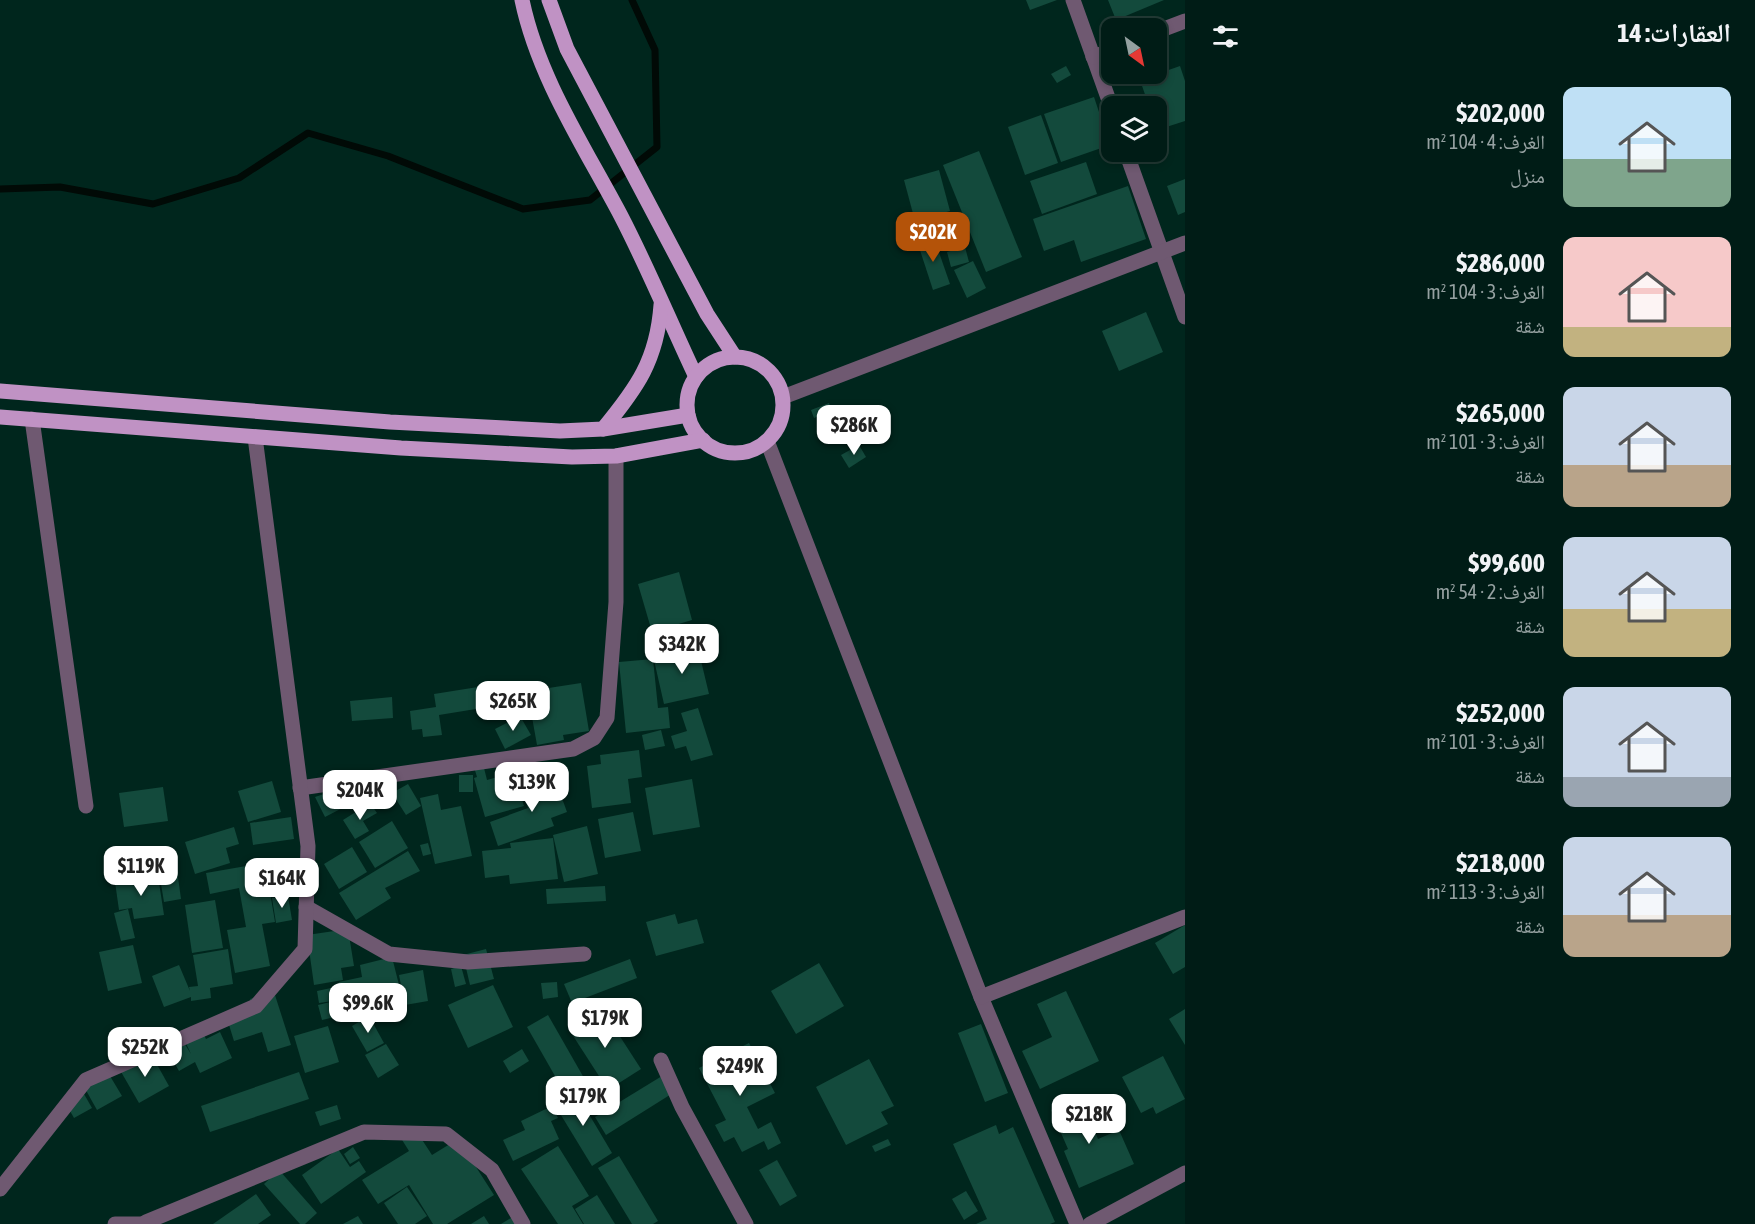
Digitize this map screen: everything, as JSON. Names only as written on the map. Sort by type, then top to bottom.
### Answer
[{"type":"main road","points":[[522,0],[536,48],[566,115],[622,218],[696,377]]},
{"type":"main road","points":[[549,0],[567,49],[707,314],[735,357]]},
{"type":"main road","points":[[603,429],[633,392],[651,362],[659,332],[662,302]]},
{"type":"main road","points":[[735,357],[752,360],[766,368],[777,381],[783,398],[783,413],[777,429],[767,441],[742,453],[721,451],[702,440],[693,428],[688,415],[687,402],[696,377],[713,362],[735,357]]},
{"type":"main road","points":[[0,391],[401,423],[560,431],[603,429],[688,415]]},
{"type":"main road","points":[[0,417],[401,448],[572,457],[616,456],[702,440]]},
{"type":"street","points":[[1073,0],[1108,96]]},
{"type":"street","points":[[1167,28],[1185,21]]},
{"type":"street","points":[[1094,57],[1101,54]]},
{"type":"street","points":[[1130,162],[1185,316]]},
{"type":"street","points":[[783,398],[1185,243]]},
{"type":"street","points":[[32,419],[86,806]]},
{"type":"street","points":[[0,1189],[86,1080],[256,1006],[305,949],[308,846],[255,437]]},
{"type":"street","points":[[767,441],[981,997],[1077,1224]]},
{"type":"street","points":[[300,788],[573,749],[594,738],[607,718],[616,602],[616,456]]},
{"type":"street","points":[[306,907],[389,954],[468,962],[584,954]]},
{"type":"street","points":[[981,997],[1185,917]]},
{"type":"street","points":[[661,1060],[682,1107],[746,1224]]},
{"type":"street","points":[[116,1224],[147,1223],[364,1132],[446,1134],[492,1170],[523,1224]]},
{"type":"street","points":[[1090,1224],[1185,1173]]},
{"type":"building","points":[[1026,0],[1057,0],[1030,10]]},
{"type":"building","points":[[1108,0],[1164,0],[1121,18],[1115,18]]},
{"type":"building","points":[[1066,66],[1071,75],[1057,83],[1051,74]]},
{"type":"building","points":[[1180,66],[1185,81],[1185,121],[1167,127],[1167,96],[1146,96],[1141,84],[1167,84],[1167,71]]},
{"type":"building","points":[[1094,97],[1101,118],[1101,148],[1061,162],[1044,114]]},
{"type":"building","points":[[1041,115],[1058,163],[1025,175],[1008,127]]},
{"type":"building","points":[[979,151],[1022,257],[986,272],[943,165]]},
{"type":"building","points":[[1086,162],[1097,194],[1042,214],[1030,181]]},
{"type":"building","points":[[939,170],[950,211],[915,221],[904,180]]},
{"type":"building","points":[[1185,179],[1185,212],[1178,215],[1167,186]]},
{"type":"building","points":[[1128,186],[1146,239],[1081,262],[1074,240],[1044,251],[1033,219]]},
{"type":"building","points":[[954,216],[964,239],[946,247],[936,223]]},
{"type":"building","points":[[933,235],[950,284],[933,290],[917,241]]},
{"type":"building","points":[[965,247],[969,262],[951,267],[947,252]]},
{"type":"building","points":[[973,261],[986,288],[967,298],[954,270]]},
{"type":"building","points":[[1146,312],[1163,352],[1119,371],[1102,331]]},
{"type":"building","points":[[829,403],[832,411],[814,418],[811,410]]},
{"type":"building","points":[[859,445],[866,457],[849,468],[841,455]]},
{"type":"building","points":[[679,572],[692,620],[652,632],[638,584]]},
{"type":"building","points":[[697,644],[709,694],[664,704],[654,660],[673,655],[671,650]]},
{"type":"building","points":[[653,659],[658,708],[668,707],[670,728],[626,733],[619,662]]},
{"type":"building","points":[[581,683],[589,731],[563,735],[564,740],[537,745],[530,706],[545,704],[542,689]]},
{"type":"building","points":[[478,687],[482,708],[439,715],[442,735],[423,737],[422,729],[412,730],[410,711],[436,707],[434,694]]},
{"type":"building","points":[[392,697],[393,718],[352,721],[350,701]]},
{"type":"building","points":[[698,708],[713,755],[691,761],[686,746],[675,749],[671,736],[687,731],[681,713]]},
{"type":"building","points":[[520,716],[531,735],[505,749],[495,729]]},
{"type":"building","points":[[661,730],[665,746],[645,750],[642,735]]},
{"type":"building","points":[[639,750],[642,777],[628,779],[631,803],[592,808],[587,766],[601,764],[600,755]]},
{"type":"building","points":[[483,764],[487,780],[530,768],[535,788],[520,793],[524,806],[485,817],[474,778],[477,777],[474,767]]},
{"type":"building","points":[[551,768],[567,812],[551,818],[554,826],[498,846],[490,822],[528,808],[526,802],[545,795],[537,773]]},
{"type":"building","points":[[459,775],[473,775],[473,792],[459,792]]},
{"type":"building","points":[[692,779],[700,827],[653,835],[645,788]]},
{"type":"building","points":[[272,781],[281,812],[248,822],[238,791]]},
{"type":"building","points":[[379,782],[387,794],[360,806],[352,789]]},
{"type":"building","points":[[408,784],[421,806],[406,815],[392,793]]},
{"type":"building","points":[[163,787],[168,821],[124,827],[119,793]]},
{"type":"building","points":[[342,788],[352,803],[325,817],[315,797]]},
{"type":"building","points":[[438,794],[441,810],[461,806],[472,856],[435,864],[420,798]]},
{"type":"building","points":[[370,803],[377,813],[363,821],[369,831],[355,839],[343,820]]},
{"type":"building","points":[[633,812],[641,851],[605,858],[598,819]]},
{"type":"building","points":[[291,817],[294,839],[253,845],[250,823]]},
{"type":"building","points":[[392,821],[408,848],[375,868],[359,842]]},
{"type":"building","points":[[587,826],[598,874],[564,882],[553,835]]},
{"type":"building","points":[[234,827],[239,844],[226,848],[230,863],[195,874],[185,842]]},
{"type":"building","points":[[553,838],[558,879],[510,884],[509,875],[485,878],[482,851],[511,848],[510,843]]},
{"type":"building","points":[[428,843],[431,854],[423,856],[420,845]]},
{"type":"building","points":[[352,847],[367,872],[339,889],[324,864]]},
{"type":"building","points":[[408,851],[420,871],[385,888],[391,898],[356,920],[339,893]]},
{"type":"building","points":[[252,865],[257,889],[269,886],[275,922],[262,924],[270,966],[235,973],[227,930],[246,927],[239,888],[210,894],[206,873]]},
{"type":"building","points":[[177,870],[181,899],[164,902],[159,872]]},
{"type":"building","points":[[158,876],[164,915],[134,919],[132,908],[119,910],[115,882]]},
{"type":"building","points":[[605,886],[606,901],[547,904],[546,889]]},
{"type":"building","points":[[288,896],[292,920],[276,923],[272,898]]},
{"type":"building","points":[[215,900],[223,948],[192,953],[185,905]]},
{"type":"building","points":[[128,909],[135,938],[121,941],[114,913]]},
{"type":"building","points":[[675,914],[678,924],[697,919],[704,943],[656,956],[646,922]]},
{"type":"building","points":[[1185,925],[1185,967],[1173,974],[1155,943]]},
{"type":"building","points":[[348,929],[354,966],[341,968],[343,980],[314,985],[307,935]]},
{"type":"building","points":[[133,945],[142,983],[108,991],[99,952]]},
{"type":"building","points":[[228,949],[233,984],[210,988],[211,998],[191,1001],[191,997],[164,1007],[152,976],[179,965],[190,991],[189,987],[198,986],[193,955]]},
{"type":"building","points":[[486,949],[494,979],[470,985],[463,955]]},
{"type":"building","points":[[392,957],[403,1001],[322,1020],[318,1005],[343,999],[339,982],[362,977],[360,965]]},
{"type":"building","points":[[630,959],[637,978],[572,1003],[564,984]]},
{"type":"building","points":[[819,963],[844,1006],[796,1034],[771,991]]},
{"type":"building","points":[[461,966],[466,984],[455,987],[451,969]]},
{"type":"building","points":[[423,970],[428,1001],[405,1005],[399,975]]},
{"type":"building","points":[[557,982],[558,997],[543,999],[541,983]]},
{"type":"building","points":[[493,985],[513,1027],[468,1048],[448,1005]]},
{"type":"building","points":[[331,988],[333,1001],[319,1003],[317,991]]},
{"type":"building","points":[[1066,991],[1099,1061],[1040,1089],[1022,1051],[1052,1037],[1037,1004]]},
{"type":"building","points":[[274,992],[291,1045],[268,1052],[262,1032],[234,1041],[225,1012],[251,1004],[250,999]]},
{"type":"building","points":[[601,1007],[641,1069],[608,1090],[568,1028]]},
{"type":"building","points":[[1185,1009],[1185,1045],[1169,1019]]},
{"type":"building","points":[[548,1015],[584,1078],[563,1090],[527,1027]]},
{"type":"building","points":[[369,1016],[384,1043],[367,1052],[352,1026]]},
{"type":"building","points":[[981,1024],[1008,1093],[985,1102],[958,1033]]},
{"type":"building","points":[[328,1026],[339,1062],[305,1073],[294,1036]]},
{"type":"building","points":[[200,1027],[206,1039],[220,1032],[232,1058],[200,1073],[195,1062],[179,1071],[166,1048],[181,1038],[191,1054],[182,1035]]},
{"type":"building","points":[[749,1043],[775,1093],[747,1107],[758,1129],[771,1122],[781,1143],[768,1150],[764,1141],[742,1152],[734,1137],[724,1142],[715,1125],[726,1120],[699,1068]]},
{"type":"building","points":[[386,1044],[399,1065],[378,1078],[365,1055]]},
{"type":"building","points":[[522,1049],[529,1061],[510,1073],[503,1061]]},
{"type":"building","points":[[150,1052],[169,1086],[139,1103],[120,1070]]},
{"type":"building","points":[[1163,1056],[1185,1099],[1156,1114],[1153,1107],[1141,1113],[1122,1077]]},
{"type":"building","points":[[869,1059],[894,1106],[881,1112],[888,1124],[846,1145],[816,1087]]},
{"type":"building","points":[[107,1071],[122,1096],[97,1110],[83,1085]]},
{"type":"building","points":[[299,1072],[309,1099],[210,1132],[201,1106]]},
{"type":"building","points":[[662,1076],[673,1093],[606,1135],[595,1117]]},
{"type":"building","points":[[574,1089],[612,1153],[592,1166],[553,1102]]},
{"type":"building","points":[[84,1094],[92,1108],[74,1118],[66,1104]]},
{"type":"building","points":[[1080,1097],[1098,1139],[1119,1130],[1134,1164],[1079,1188],[1064,1151],[1068,1149],[1051,1110]]},
{"type":"building","points":[[337,1105],[341,1119],[320,1126],[315,1112]]},
{"type":"building","points":[[552,1106],[558,1118],[551,1121],[559,1139],[513,1161],[503,1140],[525,1130],[521,1121]]},
{"type":"building","points":[[996,1125],[999,1134],[1013,1127],[1055,1222],[1050,1224],[976,1224],[987,1219],[953,1144]]},
{"type":"building","points":[[413,1126],[432,1155],[458,1139],[494,1195],[447,1224],[433,1224],[409,1185],[378,1204],[362,1180],[409,1151],[399,1135]]},
{"type":"building","points":[[888,1139],[891,1145],[875,1152],[872,1146]]},
{"type":"building","points":[[558,1146],[589,1196],[572,1206],[583,1224],[558,1224],[521,1169]]},
{"type":"building","points":[[353,1147],[360,1158],[350,1164],[344,1154]]},
{"type":"building","points":[[338,1149],[350,1167],[359,1161],[366,1172],[321,1204],[302,1175]]},
{"type":"building","points":[[619,1156],[658,1221],[653,1224],[632,1224],[598,1168]]},
{"type":"building","points":[[777,1160],[797,1196],[780,1206],[759,1170]]},
{"type":"building","points":[[279,1170],[317,1213],[305,1224],[300,1224],[264,1184]]},
{"type":"building","points":[[407,1187],[427,1216],[415,1224],[398,1224],[384,1203]]},
{"type":"building","points":[[966,1191],[978,1211],[964,1220],[952,1199]]},
{"type":"building","points":[[256,1194],[271,1215],[258,1224],[213,1224]]},
{"type":"building","points":[[597,1195],[615,1224],[584,1224],[575,1209]]},
{"type":"building","points":[[521,1212],[528,1224],[501,1224]]},
{"type":"building","points":[[358,1216],[363,1224],[343,1224]]},
{"type":"building","points":[[484,1216],[489,1224],[471,1224]]},
{"type":"waterway","points":[[0,189],[60,187],[153,204],[239,178],[308,133],[388,156],[523,209],[590,200],[657,147],[655,50],[632,0]]}]
